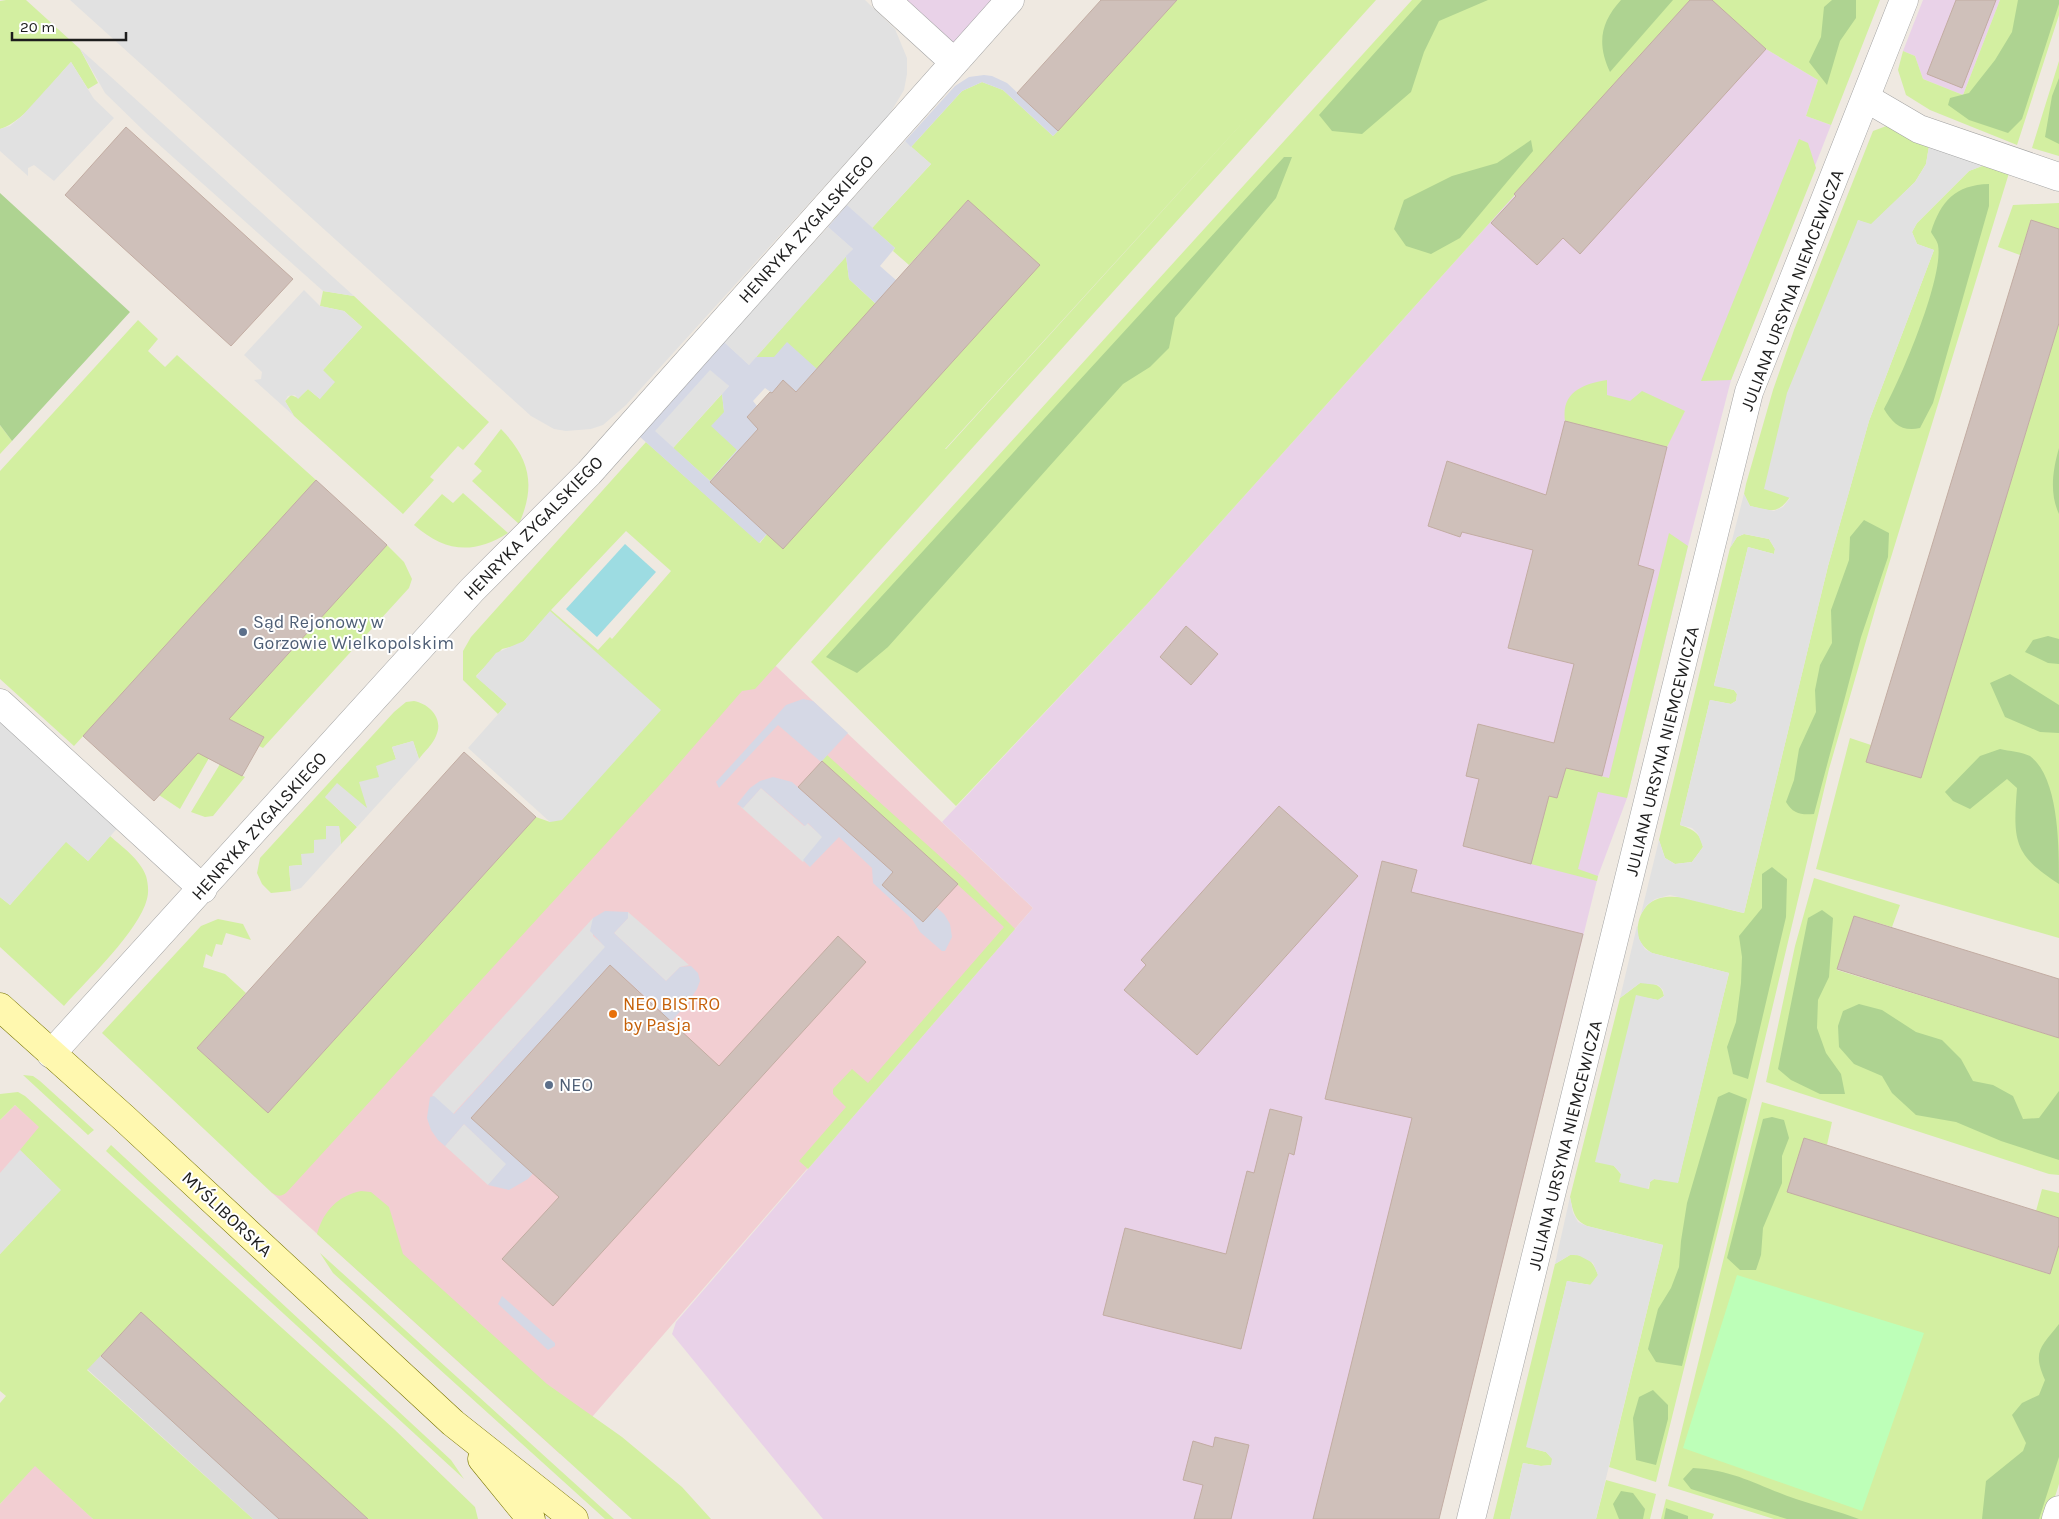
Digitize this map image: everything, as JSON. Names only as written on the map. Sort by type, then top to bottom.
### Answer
[{"type":"main road","name":"MYŚLIBORSKA","points":[[0,1007],[124,1118],[452,1423],[574,1519]]},
{"type":"main road","name":"MYŚLIBORSKA","points":[[452,1423],[531,1519]]},
{"type":"street","points":[[886,0],[954,62]]},
{"type":"street","name":"HENRYKA ZYGALSKIEGO","points":[[52,1054],[472,590],[588,473],[1010,0]]},
{"type":"street","name":"JULIANA URSYNA NIEMCEWICZA","points":[[1471,1519],[1750,392],[1904,0]]},
{"type":"street","points":[[1866,98],[1919,129],[2059,177]]},
{"type":"street","points":[[0,703],[203,889]]},
{"type":"street","points":[[2056,1519],[2059,1510]]},
{"type":"shaded area","points":[[70,0],[865,0],[895,29],[907,58],[907,74],[904,90],[889,115],[626,405],[603,425],[591,429],[566,431],[554,429],[531,416]]},
{"type":"shaded area","points":[[889,0],[1010,0],[954,62]]},
{"type":"shaded area","points":[[1690,0],[1712,0],[1766,49],[1818,80],[1806,116],[1831,125],[1731,380],[1688,546],[1627,798],[1598,876],[1439,1519],[823,1519],[672,1334],[676,1322],[1033,908],[942,822],[1148,603]]},
{"type":"shaded area","points":[[1923,0],[2000,0],[1963,95],[1923,79],[1915,56],[1903,51]]},
{"type":"shaded area","points":[[80,49],[354,296],[323,291],[146,133],[105,93]]},
{"type":"shaded area","points":[[71,62],[94,99],[114,118],[54,181],[34,165],[28,168],[28,176],[0,151],[0,129],[10,126],[22,116]]},
{"type":"shaded area","points":[[992,76],[1007,83],[1058,131],[1053,136],[1003,90],[982,82],[962,91],[911,147],[905,141],[955,86],[969,77]]},
{"type":"shaded area","points":[[1930,140],[1982,166],[1969,171],[1917,223],[1912,232],[1917,244],[1934,250],[1869,421],[1828,566],[1744,913],[1670,895],[1655,899],[1647,905],[1641,914],[1659,840],[1665,858],[1675,864],[1692,862],[1703,847],[1698,834],[1692,828],[1680,825],[1710,700],[1731,704],[1736,701],[1737,694],[1734,690],[1714,686],[1748,547],[1774,554],[1775,549],[1769,539],[1744,534],[1737,537],[1730,548],[1744,494],[1750,506],[1774,511],[1783,507],[1790,498],[1764,489],[1787,393],[1858,220],[1871,224],[1915,182],[1926,164]]},
{"type":"shaded area","points":[[905,141],[931,164],[872,228],[847,205]]},
{"type":"shaded area","points":[[847,205],[895,248],[880,266],[897,281],[876,304],[849,279],[846,256],[853,249],[828,227]]},
{"type":"shaded area","points":[[828,227],[853,249],[749,365],[724,342]]},
{"type":"shaded area","points":[[304,290],[320,306],[344,311],[362,327],[323,370],[335,382],[320,399],[308,389],[298,399],[295,395],[288,396],[285,401],[294,416],[254,380],[261,379],[262,372],[244,355]]},
{"type":"shaded area","points":[[724,342],[749,365],[756,357],[774,357],[787,342],[817,369],[796,392],[783,381],[772,393],[765,388],[753,401],[757,406],[747,417],[759,428],[710,482],[767,534],[759,543],[639,436]],"holes":[[[710,370],[729,386],[722,394],[724,412],[711,426],[737,450],[710,481],[655,431]]]},
{"type":"shaded area","points":[[710,369],[729,386],[673,448],[654,431]]},
{"type":"shaded area","points":[[550,611],[661,710],[562,820],[550,822],[468,748],[507,704],[476,677],[496,653],[524,641]]},
{"type":"shaded area","points":[[761,652],[1033,908],[560,1454],[271,1192]]},
{"type":"shaded area","points":[[803,699],[813,701],[848,733],[821,762],[778,725],[719,788],[716,782],[786,705]]},
{"type":"shaded area","points":[[0,712],[122,823],[88,861],[66,842],[10,905],[0,897]]},
{"type":"shaded area","points":[[413,741],[419,759],[357,827],[325,797],[337,783],[367,808],[359,782],[379,777],[376,766],[396,759],[392,747]]},
{"type":"shaded area","points":[[773,777],[792,782],[893,872],[882,885],[923,922],[936,907],[944,914],[950,924],[952,937],[945,951],[942,951],[920,932],[912,919],[873,883],[872,868],[839,837],[810,867],[803,860],[822,837],[808,823],[805,826],[761,788],[743,808],[737,804],[750,788],[760,781]]},
{"type":"shaded area","points":[[761,788],[804,826],[807,823],[823,837],[803,862],[741,807],[744,807]]},
{"type":"shaded area","points":[[326,826],[339,826],[341,844],[301,888],[291,891],[289,866],[302,865],[301,854],[314,853],[314,840],[326,839]]},
{"type":"shaded area","points":[[605,911],[628,912],[628,918],[614,933],[666,981],[680,967],[691,966],[698,973],[700,981],[697,989],[687,1004],[636,1060],[627,1052],[662,1012],[610,965],[472,1117],[542,1163],[528,1179],[509,1190],[488,1185],[506,1164],[464,1124],[445,1146],[438,1140],[431,1130],[427,1118],[430,1097],[434,1096],[454,1114],[605,947],[590,931],[593,918]]},
{"type":"shaded area","points":[[628,912],[689,965],[680,967],[666,981],[614,933],[628,918]]},
{"type":"shaded area","points":[[593,918],[593,936],[606,947],[453,1114],[432,1095]]},
{"type":"shaded area","points":[[1637,926],[1639,939],[1645,949],[1652,953],[1729,973],[1678,1183],[1654,1179],[1650,1182],[1648,1189],[1619,1182],[1621,1174],[1614,1166],[1595,1162],[1636,995],[1658,1000],[1664,996],[1663,990],[1658,985],[1640,983],[1620,998]]},
{"type":"shaded area","points":[[15,1105],[40,1127],[0,1254],[0,1120]]},
{"type":"shaded area","points":[[464,1124],[507,1164],[488,1185],[445,1146]]},
{"type":"shaded area","points":[[20,1150],[61,1190],[0,1254],[0,1173]]},
{"type":"shaded area","points":[[1570,1197],[1573,1213],[1578,1222],[1587,1226],[1663,1245],[1596,1519],[1510,1519],[1523,1463],[1541,1466],[1551,1465],[1552,1459],[1546,1452],[1526,1447],[1567,1281],[1590,1285],[1598,1275],[1593,1263],[1578,1255],[1570,1255],[1555,1264]]},
{"type":"shaded area","points":[[502,1296],[555,1343],[555,1346],[548,1350],[498,1304]]},
{"type":"shaded area","points":[[141,1312],[368,1519],[253,1519],[87,1369]]},
{"type":"shaded area","points":[[35,1465],[93,1519],[0,1519],[0,1504]]},
{"type":"green space","points":[[26,0],[80,49],[98,83],[88,89],[71,62],[29,110],[10,125],[0,129],[0,1]]},
{"type":"green space","points":[[1177,0],[1376,0],[755,689],[742,691],[668,776],[287,1192],[279,1196],[271,1192],[102,1033],[201,926],[218,919],[243,924],[251,940],[226,933],[222,945],[216,944],[212,957],[206,954],[203,967],[225,974],[246,993],[197,1048],[268,1113],[536,817],[550,822],[550,612],[524,641],[519,645],[502,649],[476,676],[507,704],[498,714],[463,680],[463,651],[471,637],[646,442],[760,543],[968,200],[909,265],[893,251],[895,248],[872,228],[931,164],[911,147],[962,91],[982,82],[1003,90],[1053,136]],"holes":[[[1255,109],[946,449],[945,449]],[[626,531],[671,571],[612,639],[610,637],[598,650],[551,610]]]},
{"type":"green space","points":[[1412,0],[1690,0],[1148,603],[956,806],[811,662]]},
{"type":"green space","points":[[1422,0],[1488,0],[1439,21],[1424,52],[1411,92],[1362,134],[1332,131],[1319,115]]},
{"type":"green space","points":[[1621,0],[1673,0],[1610,72],[1603,52],[1603,34],[1609,17]]},
{"type":"green space","points":[[1712,0],[1880,0],[1831,125],[1806,116],[1818,80],[1766,49]]},
{"type":"green space","points":[[1832,0],[1856,0],[1856,18],[1840,41],[1827,85],[1809,62],[1821,37],[1824,7]]},
{"type":"green space","points":[[2000,0],[2059,0],[2059,15],[2017,145],[1930,110],[1906,95],[1898,70],[1903,51],[1915,56],[1923,79],[1963,95]]},
{"type":"green space","points":[[2018,0],[2059,0],[2059,4],[2022,119],[2008,133],[1969,120],[1948,105],[1950,98],[1969,93],[1995,60],[2012,32]]},
{"type":"green space","points":[[2059,61],[2059,156],[2032,148]]},
{"type":"green space","points":[[2059,78],[2059,144],[2045,137],[2052,96]]},
{"type":"green space","points":[[1889,125],[1930,140],[1926,164],[1915,182],[1871,225],[1858,220],[1790,497],[1777,509],[1768,510],[1750,506],[1744,494],[1746,484],[1773,390],[1794,330],[1873,131]]},
{"type":"green space","points":[[1799,139],[1808,143],[1816,168],[1731,380],[1701,381]]},
{"type":"green space","points":[[1531,140],[1533,151],[1460,238],[1431,254],[1406,246],[1394,229],[1404,200],[1452,176],[1497,163]]},
{"type":"green space","points":[[1284,157],[1292,157],[1276,198],[1175,318],[1169,348],[1150,367],[1123,384],[888,647],[857,673],[826,657]]},
{"type":"green space","points":[[1982,166],[2009,173],[1877,603],[1829,769],[1754,1085],[1656,1482],[1609,1467],[1663,1245],[1583,1224],[1573,1211],[1570,1197],[1620,998],[1640,983],[1658,986],[1661,988],[1664,996],[1658,1000],[1636,996],[1614,1166],[1621,1174],[1649,1189],[1650,1182],[1654,1179],[1678,1182],[1729,973],[1652,953],[1640,941],[1638,925],[1644,909],[1654,900],[1667,897],[1699,901],[1744,913],[1828,566],[1869,421],[1934,250],[1917,244],[1912,232],[1917,223],[1969,171]]},
{"type":"green space","points":[[1989,184],[1989,206],[1933,403],[1920,428],[1903,428],[1891,419],[1884,409],[1920,328],[1928,303],[1938,260],[1938,245],[1931,232],[1945,203],[1958,191],[1977,185]]},
{"type":"green space","points":[[0,193],[130,312],[12,441],[0,425]]},
{"type":"green space","points":[[2059,203],[2059,229],[2031,220],[2020,255],[1998,247],[2013,205]]},
{"type":"green space","points":[[846,256],[849,279],[876,304],[817,369],[774,357],[756,357]]},
{"type":"green space","points":[[323,291],[354,296],[489,422],[463,450],[458,446],[430,477],[434,480],[403,514],[294,416],[285,401],[291,395],[298,398],[308,389],[320,399],[323,370],[362,327],[344,311],[320,306]]},
{"type":"green space","points":[[138,320],[158,339],[148,351],[165,367],[177,355],[316,480],[74,746],[0,679],[0,471]]},
{"type":"green space","points":[[2059,323],[2059,938],[1816,869],[1850,738],[1871,745],[1866,762],[1921,778]]},
{"type":"green space","points":[[1607,380],[1607,395],[1630,401],[1642,391],[1685,411],[1667,447],[1565,421],[1565,411],[1570,396],[1582,387]]},
{"type":"green space","points":[[722,394],[724,411],[737,450],[710,481],[673,448]]},
{"type":"green space","points":[[0,425],[12,441],[0,454]]},
{"type":"green space","points":[[501,429],[518,451],[527,473],[527,497],[519,524],[472,481],[482,471],[474,464]]},
{"type":"green space","points":[[2059,448],[2059,514],[2054,498],[2053,481]]},
{"type":"green space","points":[[463,493],[508,533],[483,545],[459,547],[437,541],[414,525],[442,494],[453,503]]},
{"type":"green space","points":[[1864,520],[1889,533],[1888,557],[1861,637],[1814,814],[1801,814],[1792,809],[1786,802],[1794,780],[1799,749],[1816,712],[1815,690],[1820,665],[1832,643],[1831,610],[1849,560],[1850,537]]},
{"type":"green space","points":[[1669,533],[1688,546],[1627,798],[1598,792],[1578,869],[1598,876],[1597,881],[1531,864],[1549,796],[1557,798],[1566,768],[1609,778]]},
{"type":"green space","points":[[1744,534],[1769,539],[1775,549],[1774,554],[1748,547],[1714,685],[1734,690],[1737,694],[1736,701],[1731,704],[1710,700],[1680,825],[1695,832],[1700,838],[1703,847],[1692,862],[1675,864],[1665,858],[1659,840],[1730,548],[1737,537]]},
{"type":"green space","points":[[387,545],[404,562],[412,579],[409,588],[263,748],[259,746],[264,737],[229,719]]},
{"type":"green space","points":[[2048,636],[2059,639],[2059,664],[2048,663],[2025,652],[2033,640]]},
{"type":"green space","points":[[2010,674],[2059,705],[2059,733],[2040,732],[2005,717],[1990,683]]},
{"type":"green space","points":[[414,701],[425,705],[437,718],[438,730],[431,745],[419,759],[413,741],[392,747],[396,759],[379,777],[367,809],[325,797],[357,827],[341,844],[339,826],[302,865],[289,866],[291,891],[271,893],[262,884],[257,873],[260,858],[394,712],[406,702]]},
{"type":"green space","points":[[2000,749],[2030,756],[2040,766],[2047,780],[2055,814],[2059,851],[2059,884],[2032,864],[2024,855],[2019,845],[2015,821],[2017,788],[2007,779],[1970,809],[1953,801],[1945,792],[1980,756]]},
{"type":"green space","points":[[199,752],[209,758],[180,809],[159,795]]},
{"type":"green space","points":[[827,755],[963,877],[1015,929],[808,1169],[799,1161],[846,1107],[833,1094],[833,1089],[852,1069],[868,1083],[1004,927],[822,761]]},
{"type":"green space","points":[[220,764],[245,777],[213,816],[205,817],[191,812]]},
{"type":"green space","points":[[110,836],[140,864],[148,885],[147,899],[134,926],[64,1006],[0,947],[0,897],[10,905],[66,841],[88,861]]},
{"type":"green space","points":[[1772,867],[1787,879],[1786,917],[1748,1079],[1733,1074],[1727,1047],[1736,1022],[1741,983],[1742,957],[1739,936],[1762,908],[1762,874]]},
{"type":"green space","points":[[1814,878],[1900,905],[1892,927],[1854,916],[1837,970],[2059,1038],[2059,1175],[2049,1174],[1766,1082],[1795,946]]},
{"type":"green space","points":[[1822,910],[1833,918],[1829,977],[1818,1000],[1817,1028],[1826,1053],[1841,1074],[1845,1094],[1820,1094],[1791,1080],[1778,1069],[1808,918]]},
{"type":"green space","points":[[1859,1004],[1882,1010],[1916,1032],[1942,1040],[1961,1059],[1973,1081],[1993,1085],[2013,1096],[2023,1119],[2039,1118],[2059,1091],[2059,1160],[2001,1141],[1956,1122],[1916,1115],[1892,1093],[1882,1076],[1854,1064],[1839,1047],[1838,1026],[1843,1011]]},
{"type":"green space","points":[[23,1075],[33,1076],[40,1081],[94,1130],[88,1135]]},
{"type":"green space","points":[[18,1092],[25,1096],[394,1429],[475,1507],[478,1519],[368,1519],[141,1313],[87,1370],[253,1519],[93,1519],[35,1466],[0,1504],[0,1403],[6,1396],[0,1391],[0,1254],[60,1190],[20,1150],[39,1127],[15,1105],[0,1120],[0,1094]]},
{"type":"green space","points":[[1729,1092],[1747,1099],[1682,1366],[1656,1362],[1648,1349],[1658,1309],[1671,1288],[1679,1267],[1687,1203],[1718,1097]]},
{"type":"green space","points":[[1762,1102],[1832,1122],[1827,1145],[1804,1138],[1788,1192],[2049,1274],[2059,1245],[2059,1484],[2048,1519],[1774,1519],[1668,1486]]},
{"type":"green space","points":[[1772,1117],[1784,1120],[1789,1138],[1782,1156],[1782,1183],[1763,1228],[1761,1255],[1756,1270],[1740,1270],[1727,1258],[1763,1119]]},
{"type":"green space","points":[[111,1145],[451,1460],[464,1479],[106,1151]]},
{"type":"green space","points":[[2042,1189],[2059,1193],[2059,1218],[2036,1211]]},
{"type":"green space","points":[[361,1191],[371,1192],[389,1207],[403,1254],[547,1384],[622,1437],[682,1487],[711,1519],[632,1519],[317,1234],[320,1225],[333,1205],[345,1196]]},
{"type":"green space","points":[[320,1253],[614,1519],[605,1519],[333,1273]]},
{"type":"green space","points":[[1570,1255],[1588,1259],[1594,1265],[1598,1275],[1591,1285],[1567,1281],[1527,1447],[1546,1452],[1553,1459],[1551,1465],[1541,1466],[1523,1463],[1510,1519],[1493,1519],[1555,1264]]},
{"type":"green space","points":[[1737,1275],[1924,1333],[1862,1511],[1683,1448]]},
{"type":"green space","points":[[2059,1324],[2059,1457],[2039,1519],[1982,1519],[1986,1481],[2023,1451],[2026,1443],[2012,1415],[2022,1403],[2039,1395],[2045,1380],[2039,1362],[2040,1350]]},
{"type":"green space","points":[[1653,1390],[1668,1405],[1668,1419],[1656,1465],[1636,1460],[1633,1418],[1639,1397]]},
{"type":"green space","points":[[1693,1468],[1708,1469],[1734,1475],[1796,1499],[1859,1519],[1787,1519],[1691,1489],[1683,1479]]},
{"type":"green space","points":[[1606,1480],[1656,1494],[1650,1519],[1596,1519]]},
{"type":"green space","points":[[1621,1491],[1633,1493],[1645,1509],[1643,1519],[1619,1519],[1613,1504]]},
{"type":"green space","points":[[1666,1499],[1714,1514],[1712,1519],[1661,1519]]},
{"type":"green space","points":[[1666,1508],[1688,1516],[1688,1519],[1664,1519]]},
{"type":"water","points":[[625,544],[656,572],[597,637],[566,609]]},
{"type":"building","points":[[1101,0],[1177,0],[1058,131],[1017,93]]},
{"type":"building","points":[[1690,0],[1712,0],[1766,49],[1580,254],[1563,238],[1537,265],[1491,223],[1516,196],[1514,194]]},
{"type":"building","points":[[1956,0],[1996,0],[1962,88],[1927,74]]},
{"type":"building","points":[[126,127],[293,279],[231,346],[65,195]]},
{"type":"building","points":[[968,200],[1040,265],[783,549],[710,482],[758,429],[747,417],[783,380],[796,392]]},
{"type":"building","points":[[2031,220],[2059,229],[2059,323],[1921,778],[1866,762]]},
{"type":"building","points":[[1565,421],[1667,447],[1638,565],[1654,570],[1602,776],[1566,768],[1557,798],[1549,796],[1531,864],[1463,846],[1479,779],[1466,776],[1478,724],[1554,743],[1574,664],[1508,648],[1533,550],[1462,532],[1460,537],[1428,526],[1447,461],[1546,495]]},
{"type":"building","name":"Sąd Rejonowy w Gorzowie Wielkopolskim","points":[[316,480],[387,545],[229,719],[264,737],[242,776],[198,753],[154,801],[83,736]]},
{"type":"building","points":[[1186,626],[1218,654],[1191,685],[1160,657]]},
{"type":"building","points":[[464,752],[536,817],[268,1113],[197,1048]]},
{"type":"building","points":[[822,761],[958,884],[923,922],[882,885],[893,872],[798,787]]},
{"type":"building","points":[[1279,806],[1358,876],[1197,1055],[1124,990],[1146,965],[1141,960]]},
{"type":"building","points":[[1382,861],[1417,870],[1411,892],[1583,934],[1439,1519],[1313,1519],[1412,1118],[1325,1099]]},
{"type":"building","points":[[1854,916],[2059,979],[2059,1038],[1837,969]]},
{"type":"building","points":[[838,936],[866,962],[553,1306],[502,1259],[559,1197],[471,1118],[610,965],[719,1066]]},
{"type":"building","points":[[1270,1109],[1302,1117],[1294,1155],[1289,1153],[1241,1349],[1103,1315],[1125,1228],[1226,1254],[1247,1171],[1254,1173]]},
{"type":"building","points":[[1804,1138],[2059,1218],[2059,1245],[2050,1274],[1787,1192]]},
{"type":"building","points":[[141,1312],[368,1519],[279,1519],[101,1356]]},
{"type":"building","points":[[1215,1437],[1249,1445],[1231,1519],[1194,1519],[1203,1485],[1183,1480],[1193,1441],[1213,1447]]},
{"type":"place","name":"Sąd Rejonowy w Gorzowie Wielkopolskim","points":[[243,632]]},
{"type":"place","name":"NEO BISTRO by Pasja","points":[[613,1014]]},
{"type":"place","name":"NEO","points":[[549,1085]]}]
